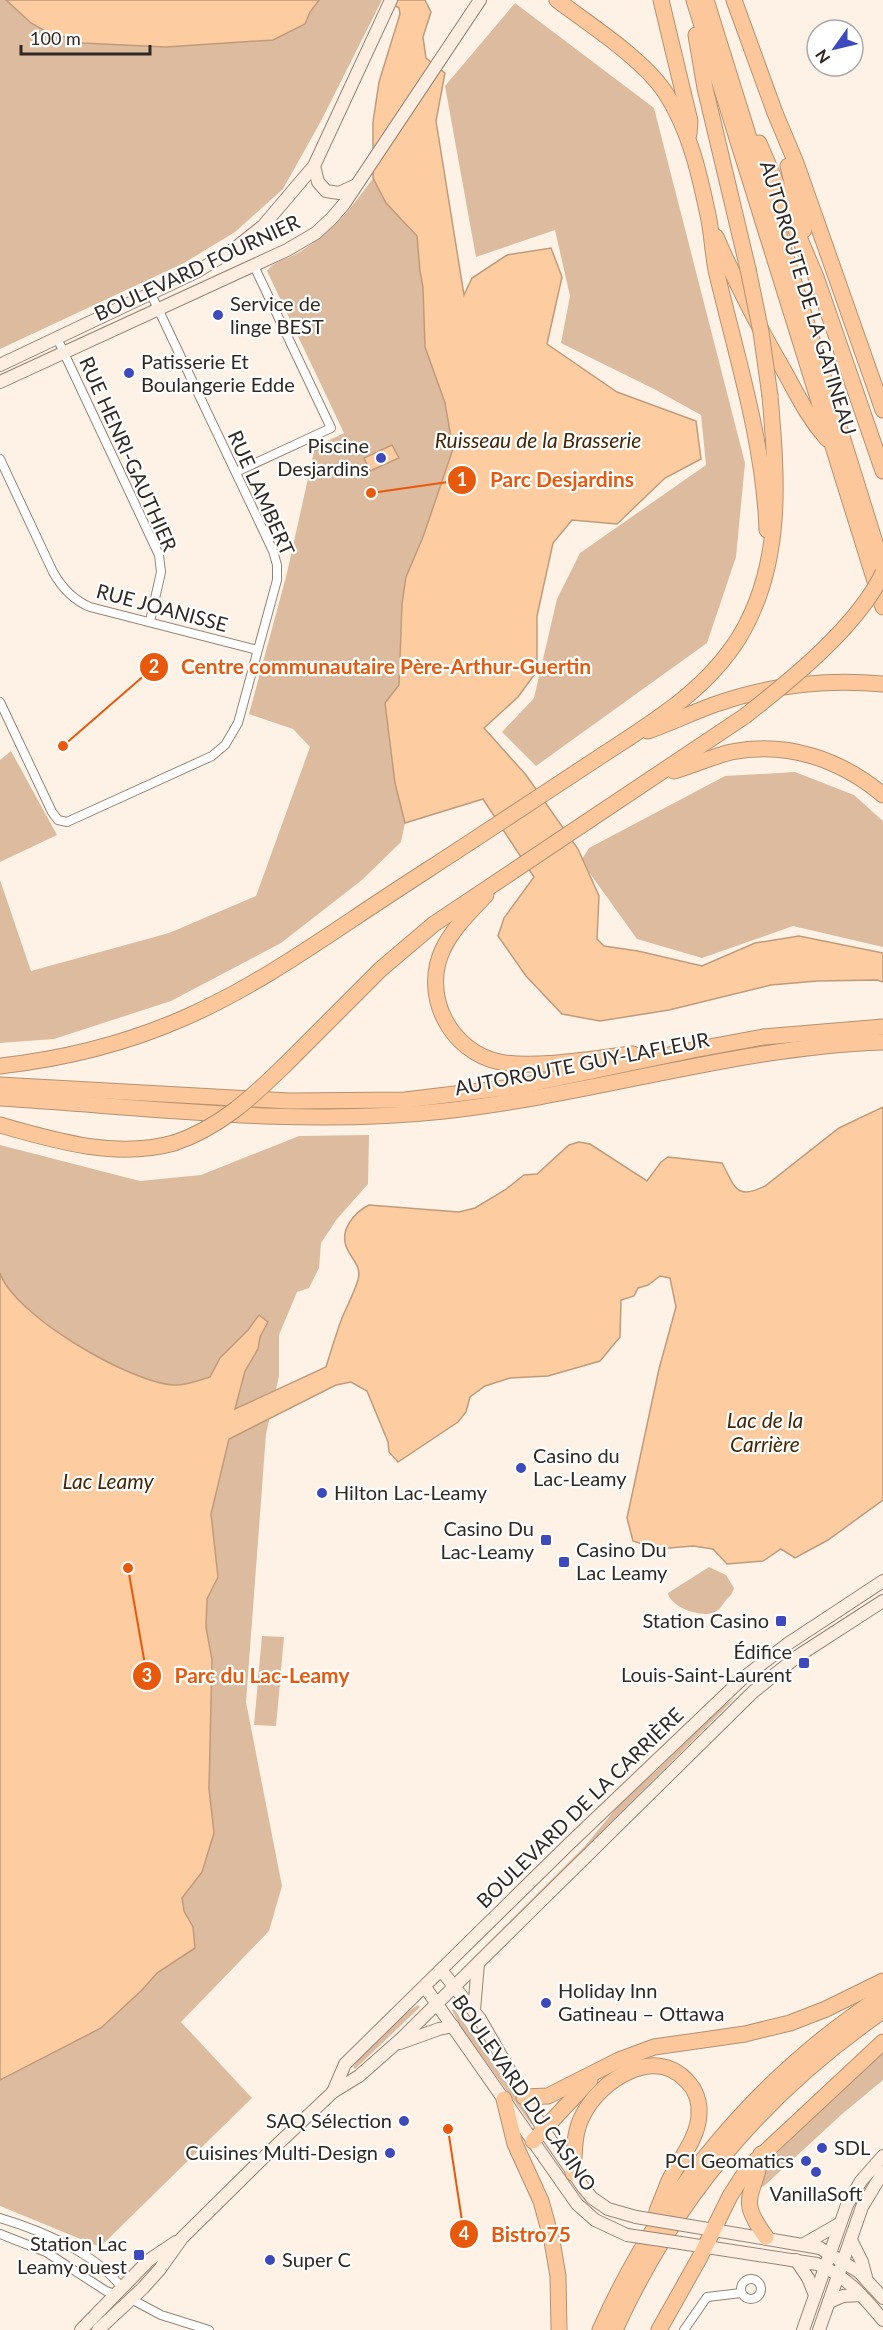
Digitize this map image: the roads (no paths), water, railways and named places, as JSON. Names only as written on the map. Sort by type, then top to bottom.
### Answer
[{"type":"highway","points":[[557,0],[652,76],[666,94],[689,137],[760,465],[766,513],[768,563]]},
{"type":"highway","points":[[661,0],[690,120],[689,137]]},
{"type":"highway","points":[[0,1066],[89,1051],[141,1035],[237,992],[293,959],[626,740],[687,697],[718,666],[736,642],[750,617],[768,563],[776,502],[770,396],[761,332],[748,269],[705,88],[692,0]]},
{"type":"highway","name":"AUTOROUTE DE LA GATINEAU","points":[[692,0],[883,607]]},
{"type":"highway","name":"AUTOROUTE DE LA GATINEAU","points":[[706,0],[883,568]]},
{"type":"highway","points":[[734,0],[775,113],[796,163],[883,410]]},
{"type":"highway","points":[[734,88],[778,184],[816,277],[883,471]]},
{"type":"highway","points":[[775,113],[816,277]]},
{"type":"highway","points":[[709,221],[738,288],[764,336],[809,418],[832,446]]},
{"type":"highway","points":[[0,1125],[52,1139],[113,1149],[140,1150],[174,1143],[202,1132],[222,1120],[257,1092],[366,983],[434,924],[745,716],[792,678],[832,639],[873,592],[883,573]]},
{"type":"highway","points":[[626,740],[717,703],[762,690],[810,684],[883,684]]},
{"type":"highway","points":[[651,779],[726,754],[770,748],[794,751],[824,759],[859,777],[883,795]]},
{"type":"highway","points":[[505,876],[455,929],[437,964],[435,985],[439,1007],[451,1031],[467,1047],[489,1059],[521,1064],[713,1046]]},
{"type":"highway","name":"AUTOROUTE GUY-LAFLEUR","points":[[0,1085],[278,1101],[393,1100],[446,1096],[520,1086],[713,1046],[798,1033],[883,1027]]},
{"type":"highway","name":"AUTOROUTE GUY-LAFLEUR","points":[[0,1098],[275,1116],[341,1117],[402,1114],[523,1100],[759,1053],[828,1045],[883,1042]]},
{"type":"highway","points":[[524,2097],[548,2096],[627,2056],[654,2047],[746,2034],[790,2023],[826,2009],[883,1981]]},
{"type":"highway","points":[[644,2245],[688,2178],[744,2111],[809,2050],[883,1995]]},
{"type":"highway","points":[[615,2330],[660,2244],[684,2206],[719,2160],[753,2121],[799,2076],[883,2011]]},
{"type":"highway","points":[[659,2330],[740,2179],[761,2154],[883,2042]]},
{"type":"highway","points":[[573,2173],[575,2137],[579,2122],[589,2104],[605,2087],[629,2072],[646,2066],[669,2068],[685,2079],[697,2097],[698,2123],[669,2182],[644,2245],[600,2330]]},
{"type":"highway","points":[[538,2135],[600,2070]]},
{"type":"highway","points":[[504,2099],[515,2144],[541,2201],[552,2241],[558,2276],[559,2330]]},
{"type":"highway","points":[[761,2154],[759,2169],[750,2191],[749,2206],[753,2218],[766,2237]]},
{"type":"main road","name":"BOULEVARD FOURNIER","points":[[0,365],[216,261],[248,239],[275,214],[314,166],[391,0]]},
{"type":"main road","name":"BOULEVARD FOURNIER","points":[[0,382],[254,266],[316,233],[332,218],[356,185],[480,0]]},
{"type":"main road","points":[[314,166],[318,182],[326,191],[339,193],[356,185]]},
{"type":"main road","name":"BOULEVARD DE LA CARRIÈRE","points":[[333,2092],[345,2064],[742,1678],[789,1643],[883,1581]]},
{"type":"main road","name":"BOULEVARD DE LA CARRIÈRE","points":[[81,2330],[149,2260],[182,2238],[333,2092],[359,2076],[395,2045],[753,1692],[806,1650],[883,1600]]},
{"type":"main road","points":[[474,2010],[478,1964]]},
{"type":"main road","name":"BOULEVARD DU CASINO","points":[[441,1970],[474,2010],[495,2043],[524,2097],[538,2135],[581,2209],[600,2223],[627,2235],[796,2260],[824,2267],[838,2275],[861,2295],[883,2320]]},
{"type":"main road","name":"BOULEVARD DU CASINO","points":[[424,1986],[504,2099],[598,2202],[615,2212],[636,2217],[804,2244],[829,2252],[866,2278]]},
{"type":"main road","points":[[395,2045],[453,2026]]},
{"type":"main road","points":[[803,2330],[839,2224],[861,2181],[883,2156]]},
{"type":"main road","points":[[819,2330],[865,2201],[883,2172]]},
{"type":"main road","points":[[804,2244],[839,2224]]},
{"type":"main road","name":"BOULEVARD DE LA CARRIÈRE","points":[[98,2330],[160,2270],[182,2238]]},
{"type":"main road","points":[[851,2240],[862,2262],[866,2278],[883,2298]]},
{"type":"main road","points":[[796,2260],[808,2278],[814,2295]]},
{"type":"main road","points":[[118,2291],[131,2299]]},
{"type":"main road","points":[[829,2302],[843,2296],[861,2295]]},
{"type":"street","points":[[236,472],[331,428],[254,266]]},
{"type":"street","name":"RUE LAMBERT","points":[[0,702],[52,812],[62,821],[72,821],[120,800],[218,752],[230,738],[238,723],[277,580],[277,565],[273,551],[151,294]]},
{"type":"street","name":"RUE HENRI-GAUTHIER","points":[[57,338],[159,555],[161,572],[150,621]]},
{"type":"street","name":"RUE JOANISSE","points":[[0,459],[53,572],[69,594],[90,607],[257,650]]},
{"type":"street","points":[[0,2218],[42,2233],[69,2247],[116,2280],[118,2291],[105,2291],[46,2252],[0,2234]]},
{"type":"street","points":[[684,2330],[704,2298],[741,2293]]},
{"type":"street","points":[[131,2299],[161,2315],[209,2330]]},
{"type":"water","points":[[6,0],[319,0],[305,24],[273,40],[166,47],[83,43],[45,31],[31,23]]},
{"type":"water","name":"Ruisseau de la Brasserie","points":[[386,0],[425,0],[431,12],[423,37],[426,58],[445,73],[436,121],[464,295],[472,278],[507,255],[551,248],[562,277],[547,344],[617,392],[696,421],[701,459],[665,478],[617,524],[572,520],[553,543],[537,616],[537,671],[518,697],[484,728],[526,775],[578,849],[599,896],[597,939],[604,946],[638,951],[702,966],[755,943],[799,936],[883,953],[883,982],[877,980],[817,981],[771,985],[669,1010],[600,1021],[562,1014],[526,976],[498,936],[504,918],[534,877],[483,799],[405,823],[395,783],[385,703],[399,685],[402,604],[406,577],[423,537],[453,449],[445,403],[425,347],[423,287],[417,236],[386,203],[373,178],[373,122],[379,82],[400,14],[399,8]]},
{"type":"water","name":"Piscine Desjardins","points":[[392,445],[399,458],[370,471],[364,458]]},
{"type":"water","points":[[883,1107],[883,1500],[828,1540],[795,1558],[781,1549],[763,1561],[727,1564],[713,1549],[693,1546],[657,1549],[633,1541],[627,1518],[659,1369],[676,1307],[670,1278],[660,1276],[648,1285],[638,1288],[634,1296],[621,1300],[620,1337],[600,1361],[548,1376],[510,1378],[485,1386],[470,1397],[466,1412],[458,1422],[398,1462],[389,1452],[388,1442],[367,1391],[351,1382],[336,1385],[229,1439],[211,1514],[218,1577],[207,1599],[206,1627],[212,1660],[209,1789],[214,1833],[202,1872],[182,1898],[184,1911],[193,1927],[195,1948],[157,1973],[101,2028],[0,2080],[0,1273],[10,1290],[27,1308],[76,1344],[130,1373],[174,1385],[187,1384],[210,1377],[220,1358],[248,1330],[259,1315],[268,1322],[260,1337],[258,1349],[245,1371],[235,1409],[326,1367],[359,1275],[357,1266],[346,1246],[345,1233],[354,1217],[369,1205],[459,1212],[475,1208],[505,1190],[524,1175],[537,1174],[569,1145],[579,1142],[590,1144],[647,1181],[661,1162],[668,1157],[722,1163],[737,1189],[747,1192],[765,1186],[839,1128]]},
{"type":"place","name":"Service de linge BEST","points":[[218,315]]},
{"type":"place","name":"Patisserie Et Boulangerie Edde","points":[[129,373]]},
{"type":"place","name":"Piscine Desjardins","points":[[381,458]]},
{"type":"place","name":"Parc Desjardins","points":[[371,493]]},
{"type":"place","name":"Centre communautaire Père-Arthur-Guertin","points":[[63,746]]},
{"type":"place","name":"Casino du Lac-Leamy","points":[[521,1468]]},
{"type":"place","name":"Hilton Lac-Leamy","points":[[322,1493]]},
{"type":"place","name":"Casino Du Lac-Leamy","points":[[546,1540]]},
{"type":"place","name":"Casino Du Lac Leamy","points":[[564,1562]]},
{"type":"place","name":"Parc du Lac-Leamy","points":[[128,1568]]},
{"type":"place","name":"Station Casino","points":[[781,1621]]},
{"type":"place","name":"Édifice Louis-Saint-Laurent","points":[[804,1663]]},
{"type":"place","name":"Holiday Inn Gatineau – Ottawa","points":[[546,2003]]},
{"type":"place","name":"SAQ Sélection","points":[[404,2121]]},
{"type":"place","name":"Bistro75","points":[[448,2129]]},
{"type":"place","name":"SDL","points":[[822,2148]]},
{"type":"place","name":"Cuisines Multi-Design","points":[[390,2153]]},
{"type":"place","name":"PCI Geomatics","points":[[806,2161]]},
{"type":"place","name":"VanillaSoft","points":[[816,2172]]},
{"type":"place","name":"Station Lac Leamy ouest","points":[[139,2255]]},
{"type":"place","name":"Super C","points":[[270,2260]]},
{"type":"water label","name":"Lac de la Carrière","points":[[765,1433]]},
{"type":"water label","name":"Lac Leamy","points":[[108,1482]]}]
